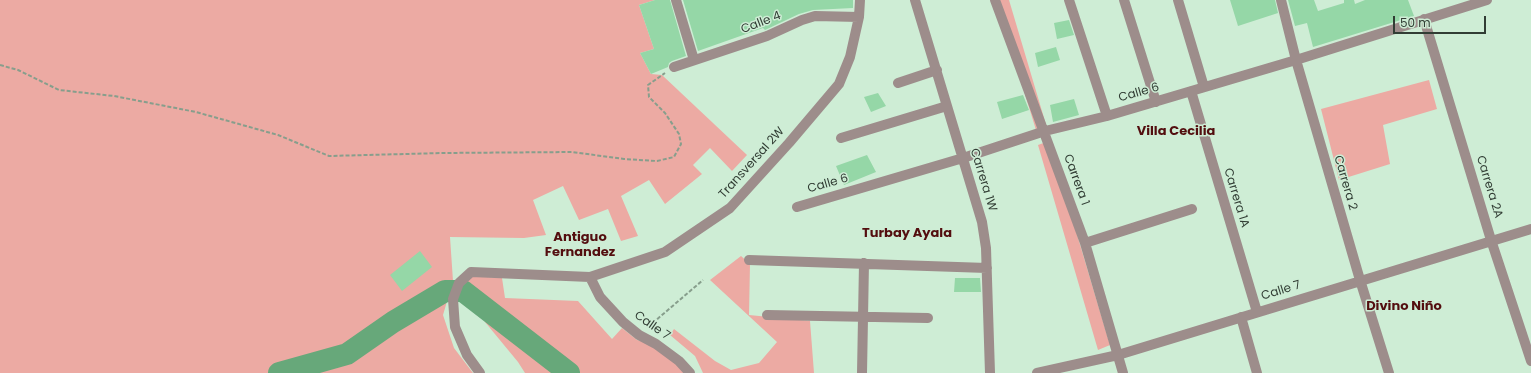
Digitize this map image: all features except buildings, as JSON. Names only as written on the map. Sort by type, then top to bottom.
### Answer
[{"type":"street","points":[[676,0],[694,60]]},
{"type":"street","name":"Transversal 2W","points":[[480,373],[467,355],[456,327],[453,299],[459,283],[471,272],[590,277],[665,252],[730,208],[789,143],[839,84],[850,56],[859,17],[860,0]]},
{"type":"street","name":"Carrera 1W","points":[[915,0],[982,222],[986,248],[990,373]]},
{"type":"street","name":"Carrera 1","points":[[996,0],[1085,242],[1123,373]]},
{"type":"street","points":[[1069,0],[1106,116]]},
{"type":"street","points":[[1124,0],[1156,102]]},
{"type":"street","points":[[1178,0],[1204,87]]},
{"type":"street","name":"Carrera 2","points":[[1281,0],[1296,60],[1360,280],[1389,373]]},
{"type":"street","name":"Calle 6","points":[[797,207],[963,158],[1045,131],[1156,102],[1296,60],[1487,0]]},
{"type":"street","name":"Calle 4","points":[[674,67],[767,36],[802,20],[815,16],[859,17]]},
{"type":"street","name":"Carrera 2A","points":[[1424,19],[1491,240],[1531,361]]},
{"type":"street","points":[[898,83],[937,70]]},
{"type":"street","name":"Carrera 1A","points":[[1191,91],[1257,312]]},
{"type":"street","points":[[841,138],[948,106]]},
{"type":"street","points":[[1085,242],[1192,209]]},
{"type":"street","name":"Calle 7","points":[[1038,373],[1118,355],[1531,229]]},
{"type":"street","points":[[749,260],[987,268]]},
{"type":"street","points":[[862,373],[864,264]]},
{"type":"street","name":"Calle 7","points":[[590,277],[600,297],[623,322],[639,335],[656,344],[678,361],[690,373]]},
{"type":"street","points":[[766,315],[862,318],[928,318]]},
{"type":"street","points":[[1241,317],[1257,373]]},
{"type":"path","points":[[0,65],[18,70],[59,90],[114,96],[196,112],[278,134],[329,156],[572,152],[624,159],[657,161],[674,157],[681,144],[679,134],[665,113],[649,97],[648,85],[674,67]]},
{"type":"path","points":[[639,335],[703,280]]},
{"type":"shaded area","points":[[0,0],[655,0],[639,5],[654,49],[640,53],[651,74],[662,75],[747,155],[732,171],[710,148],[693,165],[702,174],[665,204],[649,180],[621,196],[638,236],[621,241],[608,209],[579,220],[563,186],[533,200],[546,235],[524,238],[450,237],[453,281],[443,315],[454,348],[473,373],[0,373]]},
{"type":"shaded area","points":[[996,0],[1009,0],[1047,128],[1036,130]]},
{"type":"shaded area","points":[[1429,80],[1437,109],[1383,125],[1390,164],[1339,180],[1321,109]]},
{"type":"shaded area","points":[[1049,141],[1110,345],[1098,350],[1038,145]]},
{"type":"shaded area","points":[[741,256],[750,264],[749,315],[810,321],[814,373],[703,373],[695,356],[670,335],[674,329],[715,361],[731,370],[759,363],[777,342],[710,280]]},
{"type":"shaded area","points":[[473,276],[502,278],[505,298],[578,301],[612,339],[622,328],[637,340],[649,343],[675,362],[685,373],[525,373],[518,362],[485,322],[479,307],[459,301],[463,284]]},
{"type":"waterway","points":[[279,373],[347,354],[393,322],[445,291],[463,291],[569,373]]},
{"type":"district","name":"Villa Cecilia","points":[[1176,132]]},
{"type":"district","name":"Turbay Ayala","points":[[907,234]]},
{"type":"district","name":"Antiguo Fernandez","points":[[580,246]]},
{"type":"district","name":"Divino Niño","points":[[1404,307]]}]
